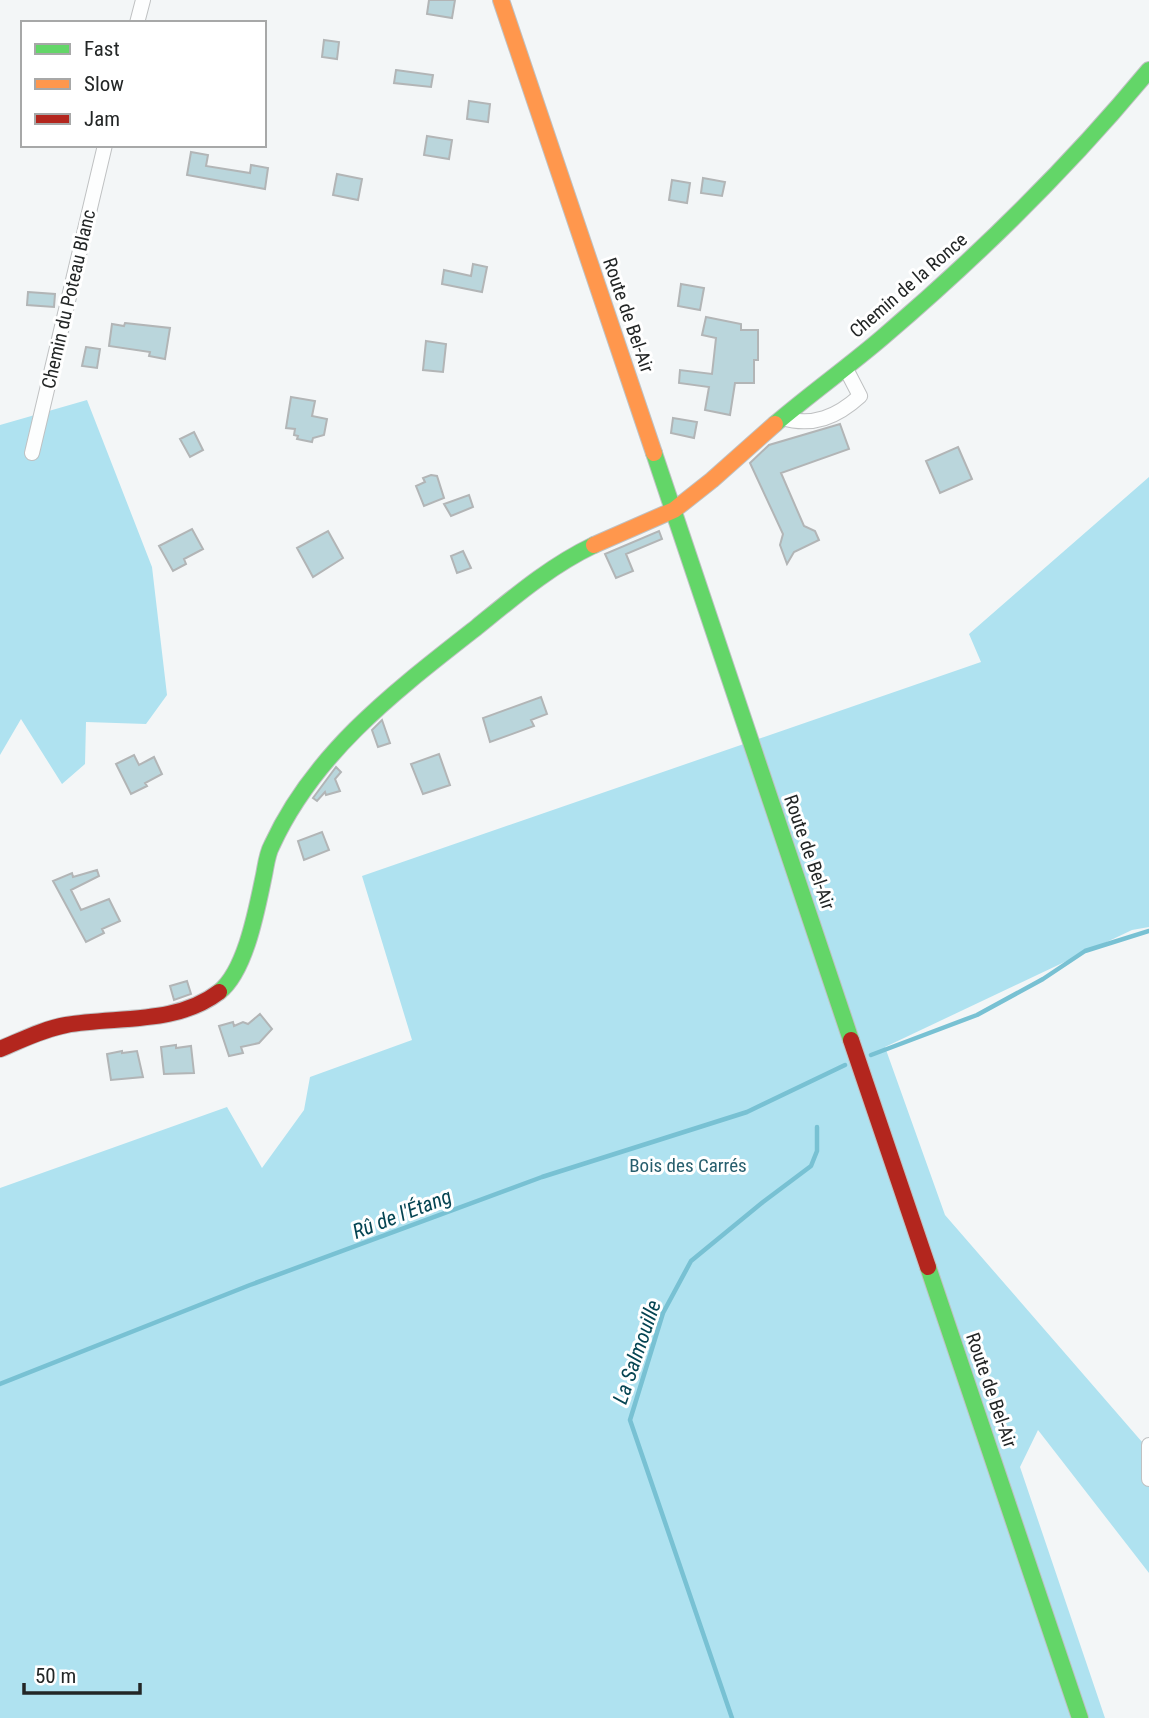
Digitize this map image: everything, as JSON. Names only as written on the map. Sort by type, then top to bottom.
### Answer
[{"type":"main road","name":"Route de Bel-Air","points":[[501,0],[1080,1718]]},
{"type":"main road","name":"Chemin de la Ronce","points":[[0,1049],[67,1024],[172,1014],[195,1008],[210,1000],[226,986],[239,966],[270,848],[278,830],[302,791],[336,746],[356,725],[403,685],[564,561],[590,546],[651,523],[690,499],[782,418],[882,338],[1017,216],[1064,169],[1149,70]]},
{"type":"street","points":[[137,21],[142,0]]},
{"type":"street","name":"Chemin du Poteau Blanc","points":[[32,453],[105,147]]},
{"type":"street","points":[[782,418],[817,422],[849,406],[860,396],[845,367]]},
{"type":"street","points":[[1149,1445],[1149,1479]]},
{"type":"green space","points":[[87,400],[152,567],[167,695],[146,724],[86,722],[85,764],[62,784],[21,719],[0,755],[0,425]]},
{"type":"green space","name":"Bois des Carrés","points":[[1149,477],[1149,927],[1132,930],[885,1047],[945,1215],[1149,1450],[1149,1573],[1038,1430],[1020,1467],[1105,1718],[0,1718],[0,1188],[227,1107],[262,1168],[304,1110],[310,1077],[412,1040],[362,876],[981,662],[969,634]]},
{"type":"building","points":[[429,0],[455,0],[452,18],[427,14]]},
{"type":"building","points":[[324,40],[339,42],[337,59],[322,57]]},
{"type":"building","points":[[396,70],[433,75],[431,87],[394,83]]},
{"type":"building","points":[[469,101],[490,104],[488,122],[467,119]]},
{"type":"building","points":[[427,136],[452,140],[449,159],[424,155]]},
{"type":"building","points":[[191,152],[208,155],[206,166],[250,173],[251,165],[268,168],[265,189],[187,175]]},
{"type":"building","points":[[337,174],[362,179],[358,200],[333,195]]},
{"type":"building","points":[[703,178],[725,182],[722,196],[701,193]]},
{"type":"building","points":[[672,180],[690,183],[687,203],[669,200]]},
{"type":"building","points":[[473,264],[487,267],[482,292],[442,284],[444,270],[471,276]]},
{"type":"building","points":[[681,284],[704,288],[700,310],[678,306]]},
{"type":"building","points":[[28,292],[55,294],[54,307],[27,305]]},
{"type":"building","points":[[706,317],[741,324],[741,330],[758,330],[758,360],[754,360],[754,383],[735,383],[730,415],[705,410],[709,387],[679,383],[680,370],[712,374],[716,338],[702,335]]},
{"type":"building","points":[[125,323],[170,328],[165,359],[149,356],[150,352],[109,346],[112,324],[124,326]]},
{"type":"building","points":[[426,341],[446,344],[443,372],[423,370]]},
{"type":"building","points":[[86,347],[100,349],[97,368],[82,366]]},
{"type":"building","points":[[291,397],[315,401],[312,416],[327,419],[324,435],[313,438],[312,442],[297,439],[298,436],[294,435],[295,429],[286,428]]},
{"type":"building","points":[[673,418],[697,422],[694,438],[671,433]]},
{"type":"building","points":[[840,424],[849,449],[781,473],[804,526],[815,531],[819,540],[794,552],[787,564],[780,545],[783,534],[750,463],[769,445]]},
{"type":"building","points":[[194,432],[203,450],[190,457],[180,439]]},
{"type":"building","points":[[958,447],[972,479],[940,493],[926,461]]},
{"type":"building","points":[[437,476],[444,498],[424,506],[416,486],[425,482],[423,478]]},
{"type":"building","points":[[469,495],[473,507],[451,516],[444,504]]},
{"type":"building","points":[[192,529],[203,549],[184,559],[186,564],[173,571],[159,546]]},
{"type":"building","points":[[328,531],[343,558],[313,577],[297,548]]},
{"type":"building","points":[[659,531],[662,539],[626,554],[633,571],[616,578],[605,554]]},
{"type":"building","points":[[463,551],[471,568],[457,573],[451,556]]},
{"type":"building","points":[[541,697],[547,714],[531,720],[534,726],[490,742],[483,718]]},
{"type":"building","points":[[382,720],[390,743],[378,747],[372,730]]},
{"type":"building","points":[[439,754],[450,785],[423,794],[411,764]]},
{"type":"building","points":[[134,755],[139,765],[154,757],[162,774],[131,794],[116,764]]},
{"type":"building","points":[[336,767],[341,772],[335,779],[340,791],[326,795],[325,792],[317,801],[313,798]]},
{"type":"building","points":[[322,832],[329,850],[304,860],[298,841]]},
{"type":"building","points":[[97,870],[99,876],[71,890],[81,910],[109,899],[120,921],[102,929],[104,933],[86,942],[53,881],[72,873],[73,877]]},
{"type":"building","points":[[187,981],[191,994],[174,1000],[170,986]]},
{"type":"building","points":[[260,1014],[272,1029],[259,1043],[241,1047],[243,1053],[229,1056],[219,1026],[233,1022],[234,1026],[243,1022],[248,1024]]},
{"type":"building","points":[[176,1045],[176,1048],[191,1046],[194,1073],[164,1074],[161,1047]]},
{"type":"building","points":[[137,1051],[143,1077],[111,1080],[107,1054]]},
{"type":"waterway","name":"La Salmouille","points":[[871,1055],[977,1015],[1043,979],[1085,951],[1149,931]]},
{"type":"waterway","name":"Rû de l'Étang","points":[[0,1384],[250,1285],[542,1177],[747,1112],[845,1065]]},
{"type":"waterway","name":"La Salmouille","points":[[732,1718],[630,1420],[663,1313],[691,1261],[811,1166],[817,1151],[817,1127]]},
{"type":"traffic: fast","points":[[775,424],[883,337],[988,242],[1087,141],[1149,70]]},
{"type":"traffic: fast","points":[[654,453],[851,1040]]},
{"type":"traffic: fast","points":[[219,992],[236,970],[249,938],[270,848],[290,811],[335,751],[389,698],[505,604],[547,572],[594,545]]},
{"type":"traffic: fast","points":[[928,1267],[1080,1718]]},
{"type":"traffic: slow","points":[[501,0],[654,453]]},
{"type":"traffic: slow","points":[[594,545],[674,510],[775,424]]},
{"type":"traffic: jam","points":[[0,1049],[57,1027],[165,1015],[202,1003],[219,992]]},
{"type":"traffic: jam","points":[[851,1040],[928,1267]]}]
